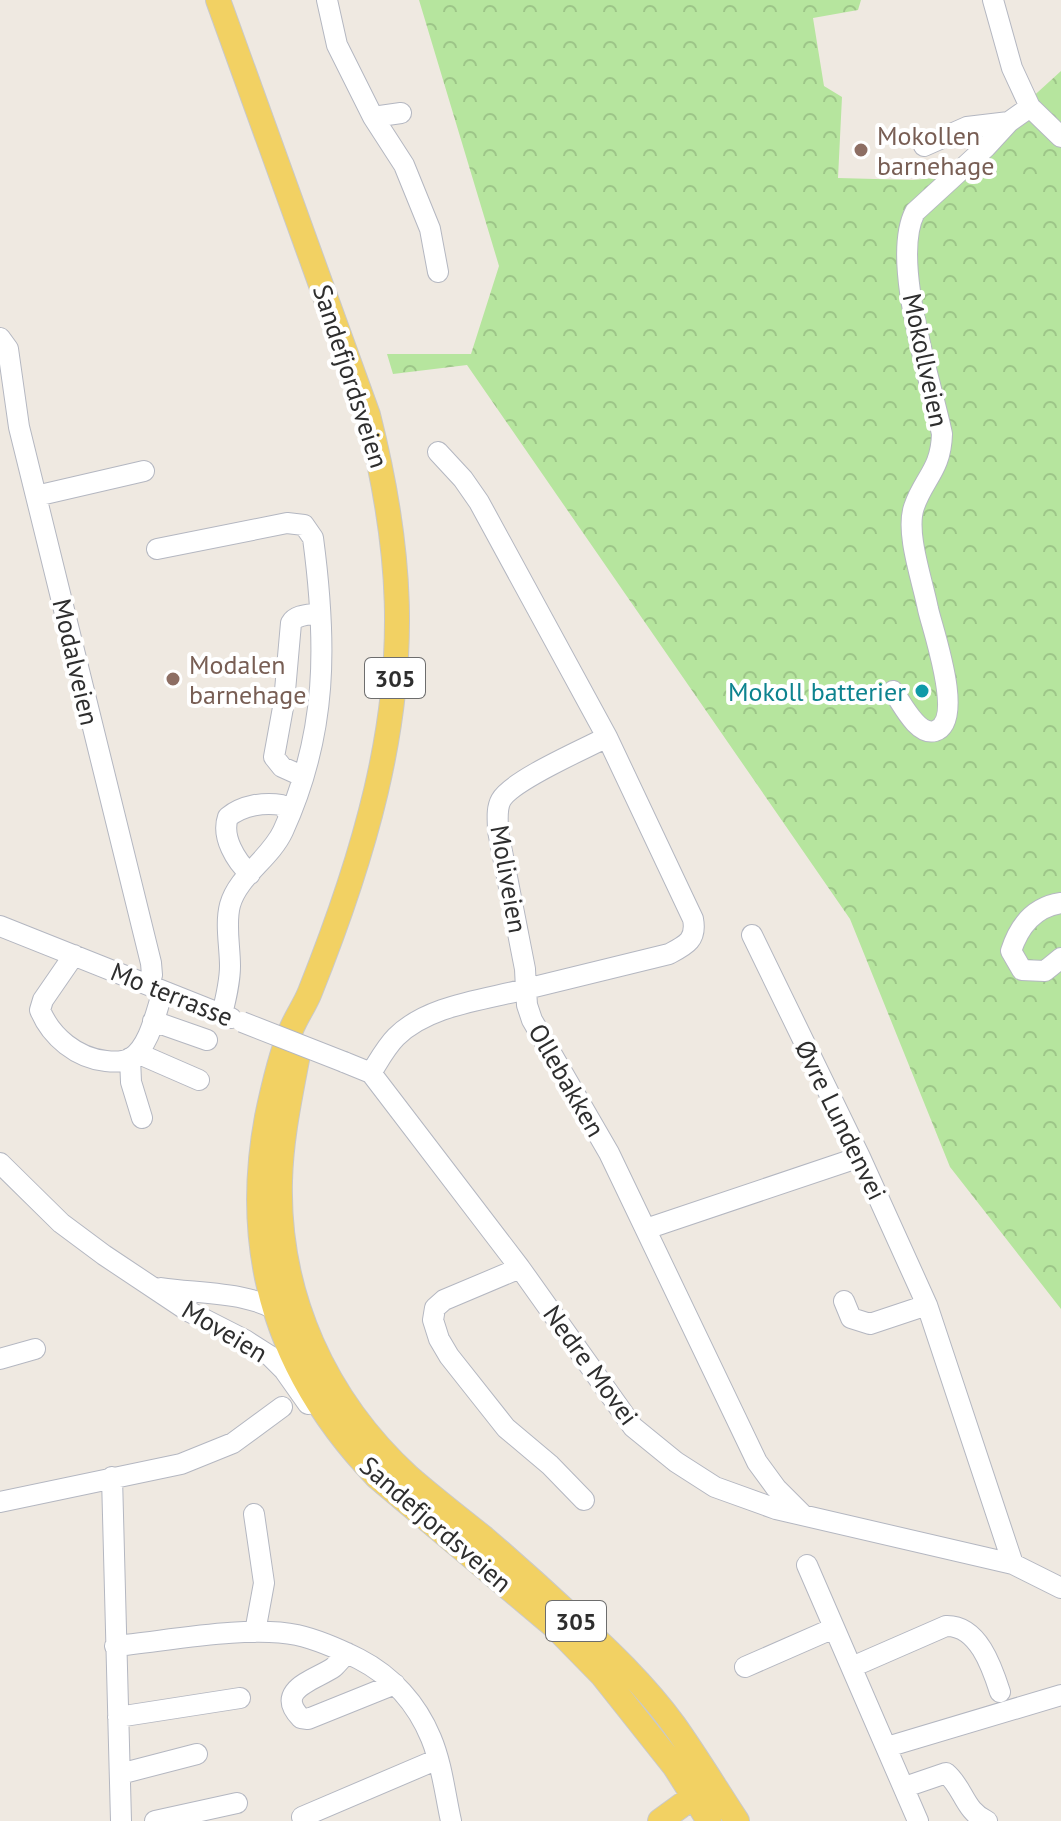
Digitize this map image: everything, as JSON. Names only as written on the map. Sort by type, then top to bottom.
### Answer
[{"type":"main road","name":"Sandefjordsveien","points":[[218,0],[368,415],[383,475],[394,543],[399,620],[389,728],[359,854],[309,996],[285,1117],[280,1179],[281,1217],[286,1256],[307,1337],[338,1396],[366,1431],[408,1476],[487,1541],[605,1649],[673,1723],[737,1821]]},
{"type":"main road","name":"Sandefjordsveien","points":[[309,996],[291,1029],[278,1069],[259,1175],[257,1207],[261,1252],[273,1306],[297,1365],[354,1454],[377,1477],[554,1626],[602,1675],[675,1767],[700,1813]]},
{"type":"main road","points":[[660,1821],[700,1813],[718,1791]]},
{"type":"street","points":[[327,0],[337,45],[373,117],[404,165],[432,232],[438,272]]},
{"type":"street","points":[[993,0],[1012,68],[1030,107],[1061,137]]},
{"type":"street","name":"Mokollveien","points":[[893,691],[913,721],[922,728],[931,732],[939,730],[945,723],[948,713],[944,670],[911,530],[915,504],[942,453],[942,434],[911,296],[908,231],[915,212],[975,158],[1009,122],[1030,107]]},
{"type":"street","points":[[373,117],[401,113]]},
{"type":"street","points":[[924,146],[967,127],[1009,122]]},
{"type":"street","name":"Modalveien","points":[[0,338],[8,349],[9,428],[36,496],[156,988]]},
{"type":"street","points":[[438,452],[479,502],[607,737]]},
{"type":"street","points":[[36,496],[144,471]]},
{"type":"street","points":[[157,549],[299,523],[310,530],[318,572],[323,645],[321,692],[302,776],[289,814],[276,844],[234,894],[230,906],[230,976],[222,1014]]},
{"type":"street","points":[[302,776],[282,767],[274,757],[284,702],[291,623],[300,616],[320,613]]},
{"type":"street","name":"Moliveien","points":[[526,989],[498,831],[500,801],[508,791],[526,780],[607,737]]},
{"type":"street","name":"Ollebakken","points":[[607,737],[693,919],[695,931],[685,946],[669,954],[526,989],[527,1005],[532,1020],[609,1153],[757,1462],[776,1488],[803,1515]]},
{"type":"street","points":[[250,874],[235,856],[227,833],[228,817],[260,804],[282,805],[289,814]]},
{"type":"street","points":[[1061,903],[1033,913],[1018,930],[1011,951],[1022,970],[1045,971],[1061,958]]},
{"type":"street","name":"Mo terrasse","points":[[0,926],[371,1073]]},
{"type":"street","name":"Øvre Lundenvei","points":[[752,935],[860,1157],[927,1305],[1013,1564]]},
{"type":"street","points":[[74,955],[43,1000],[40,1010],[59,1038],[84,1057],[113,1061],[134,1055],[143,1046],[153,1021],[156,988]]},
{"type":"street","points":[[371,1073],[393,1039],[414,1022],[442,1011],[526,989]]},
{"type":"street","points":[[153,1021],[207,1040]]},
{"type":"street","points":[[134,1055],[199,1080]]},
{"type":"street","points":[[134,1055],[131,1082],[142,1118]]},
{"type":"street","name":"Nedre Movei","points":[[371,1073],[520,1268],[633,1427],[676,1462],[715,1487],[776,1509],[1013,1564],[1061,1588]]},
{"type":"street","points":[[646,1229],[860,1157]]},
{"type":"street","name":"Moveien","points":[[0,1163],[61,1223],[104,1255],[188,1311],[270,1356],[337,1439],[354,1454]]},
{"type":"street","points":[[520,1268],[444,1300],[435,1308],[433,1320],[449,1356],[506,1428],[550,1465],[584,1500]]},
{"type":"street","name":"Moveien","points":[[153,1287],[242,1298],[273,1306],[307,1337]]},
{"type":"street","points":[[844,1301],[851,1318],[870,1324],[927,1305]]},
{"type":"street","points":[[0,1359],[35,1349]]},
{"type":"street","points":[[0,1502],[181,1464],[233,1443],[282,1407]]},
{"type":"street","points":[[112,1477],[121,1821]]},
{"type":"street","points":[[254,1514],[264,1583],[255,1632]]},
{"type":"street","points":[[807,1565],[918,1821]]},
{"type":"street","points":[[852,1667],[952,1626],[971,1638],[988,1657],[1000,1692]]},
{"type":"street","points":[[745,1667],[834,1628]]},
{"type":"street","points":[[115,1646],[255,1632],[294,1634],[324,1642],[347,1653],[395,1684],[421,1718],[438,1759],[451,1821]]},
{"type":"street","points":[[347,1653],[334,1666],[304,1682],[294,1692],[291,1700],[301,1718],[308,1719],[395,1684]]},
{"type":"street","points":[[887,1747],[1061,1695]]},
{"type":"street","points":[[118,1717],[240,1698]]},
{"type":"street","points":[[120,1774],[197,1754]]},
{"type":"street","points":[[302,1817],[438,1759]]},
{"type":"street","points":[[905,1787],[946,1773],[971,1811],[987,1821]]},
{"type":"street","points":[[155,1821],[237,1803]]},
{"type":"green space","points":[[419,0],[861,0],[858,10],[813,18],[824,86],[842,97],[838,178],[913,180],[945,177],[1061,71],[1061,1309],[950,1167],[850,919],[467,365],[393,374],[387,354],[471,354],[499,266]]},
{"type":"place","name":"Mokollen barnehage","points":[[861,150]]},
{"type":"place","name":"Modalen barnehage","points":[[173,679]]},
{"type":"place","name":"Mokoll batterier","points":[[922,691]]}]
